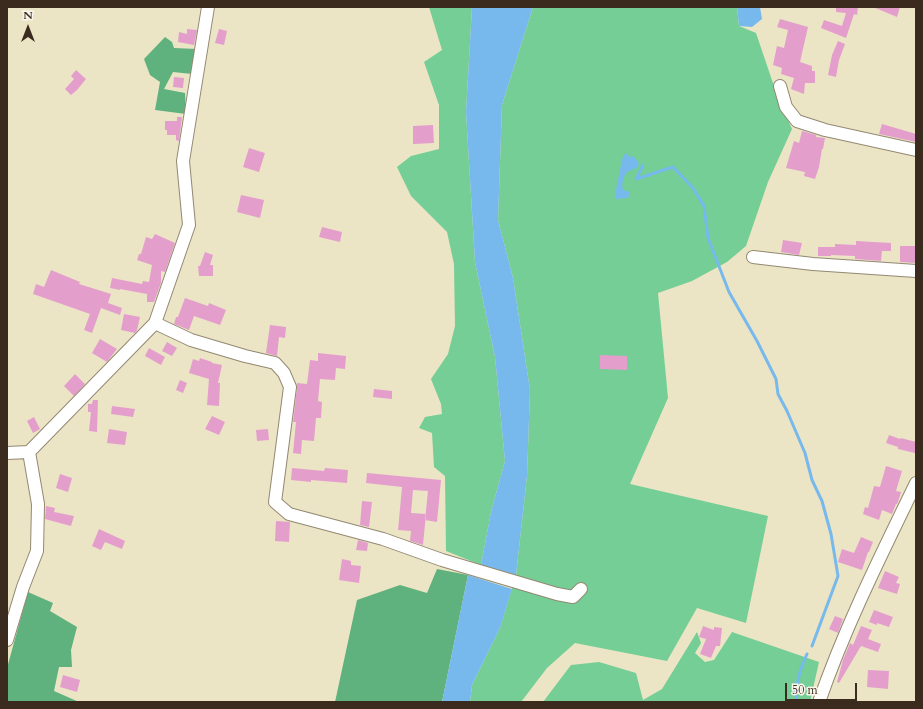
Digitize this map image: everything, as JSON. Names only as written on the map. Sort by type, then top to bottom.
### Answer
[{"type":"street","points":[[7,453],[29,452],[155,323],[189,225],[183,161],[208,7]]},
{"type":"street","points":[[780,86],[786,107],[797,121],[825,130],[916,150]]},
{"type":"street","points":[[754,256],[813,264],[916,271]]},
{"type":"street","points":[[155,323],[191,340],[275,363],[284,373],[290,387],[275,502],[289,514],[383,539],[442,560],[557,594],[573,597],[581,589]]},
{"type":"street","points":[[7,640],[22,587],[37,551],[38,504],[29,452]]},
{"type":"street","points":[[820,702],[834,659],[916,483]]},
{"type":"green space","points":[[429,7],[472,7],[466,112],[475,262],[495,357],[505,461],[491,512],[481,565],[446,551],[445,476],[434,467],[432,433],[419,428],[425,417],[442,414],[441,404],[431,379],[448,354],[455,326],[454,264],[447,232],[411,196],[397,167],[411,156],[439,149],[439,105],[424,62],[442,50]]},
{"type":"green space","points":[[533,7],[737,7],[739,26],[756,33],[777,95],[792,129],[768,182],[746,246],[727,262],[692,281],[658,293],[668,398],[630,484],[768,516],[746,623],[697,608],[667,661],[575,643],[547,668],[521,702],[470,702],[472,685],[500,628],[516,575],[527,476],[530,390],[513,278],[498,220],[502,105]]},
{"type":"green space","points":[[165,37],[172,42],[174,48],[197,49],[192,74],[173,72],[164,89],[185,93],[186,114],[155,110],[160,82],[150,75],[144,59]]},
{"type":"green space","points":[[437,569],[468,575],[442,702],[335,702],[357,600],[400,585],[427,593]]},
{"type":"green space","points":[[28,592],[53,603],[50,611],[77,627],[71,650],[72,667],[59,667],[54,691],[79,702],[7,702],[7,668]]},
{"type":"green space","points":[[697,632],[701,643],[695,653],[705,662],[714,660],[732,632],[819,662],[810,702],[543,702],[571,665],[599,662],[636,673],[643,700],[662,689]]},
{"type":"water","points":[[472,7],[533,7],[502,105],[498,220],[513,278],[530,390],[527,476],[516,575],[481,565],[491,512],[505,461],[495,357],[475,262],[466,112]]},
{"type":"water","points":[[737,7],[760,7],[762,19],[752,27],[739,26]]},
{"type":"water","points":[[627,153],[629,157],[633,156],[639,163],[637,168],[627,173],[622,184],[623,190],[630,192],[628,198],[616,199],[616,188],[622,161],[624,155]]},
{"type":"water","points":[[468,575],[512,589],[500,628],[472,685],[470,702],[442,702]]},
{"type":"building","points":[[836,7],[858,7],[857,15],[854,14],[846,38],[821,28],[824,20],[842,26],[846,13],[836,12]]},
{"type":"building","points":[[873,7],[900,7],[897,17]]},
{"type":"building","points":[[780,19],[808,27],[800,62],[812,66],[812,71],[815,71],[815,83],[805,83],[804,94],[791,89],[794,78],[781,74],[782,68],[773,65],[777,46],[784,48],[788,30],[777,27]]},
{"type":"building","points":[[187,29],[197,30],[194,45],[178,42],[179,32],[187,34]]},
{"type":"building","points":[[219,29],[227,31],[224,45],[215,43]]},
{"type":"building","points":[[838,41],[845,44],[839,60],[836,77],[828,75],[832,55]]},
{"type":"building","points":[[76,70],[86,79],[71,95],[65,89],[74,79],[71,76]]},
{"type":"building","points":[[174,77],[184,78],[183,88],[173,87]]},
{"type":"building","points":[[177,117],[182,117],[179,141],[176,140],[176,135],[167,135],[167,130],[165,130],[165,121],[177,121]]},
{"type":"building","points":[[882,124],[916,134],[916,142],[879,134]]},
{"type":"building","points":[[433,125],[434,143],[413,144],[413,126]]},
{"type":"building","points":[[802,131],[816,135],[816,137],[825,138],[815,179],[804,176],[805,172],[786,168],[794,141],[799,143]]},
{"type":"building","points":[[249,148],[265,153],[259,172],[243,167]]},
{"type":"building","points":[[241,195],[264,200],[260,218],[237,212]]},
{"type":"building","points":[[322,227],[342,232],[340,242],[319,237]]},
{"type":"building","points":[[155,234],[175,243],[165,272],[161,271],[161,283],[154,302],[147,302],[147,294],[110,288],[112,278],[142,284],[143,281],[149,282],[152,265],[137,260],[139,254],[141,254],[146,237],[152,239]]},
{"type":"building","points":[[783,240],[802,243],[799,255],[781,252]]},
{"type":"building","points":[[856,241],[891,243],[891,251],[882,251],[881,261],[855,259],[855,256],[818,256],[818,247],[835,247],[835,244],[856,245]]},
{"type":"building","points":[[900,246],[916,246],[916,263],[900,262]]},
{"type":"building","points":[[205,252],[213,255],[210,265],[213,265],[213,276],[199,276],[198,266],[200,266]]},
{"type":"building","points":[[51,270],[80,282],[79,284],[111,294],[108,303],[122,308],[120,315],[101,308],[92,333],[84,330],[90,314],[33,294],[36,284],[44,287]]},
{"type":"building","points":[[185,298],[208,306],[209,303],[226,310],[220,325],[194,316],[189,330],[174,324]]},
{"type":"building","points":[[124,314],[140,317],[135,333],[121,330]]},
{"type":"building","points":[[270,325],[286,327],[285,338],[279,337],[277,356],[266,353]]},
{"type":"building","points":[[100,339],[117,349],[107,362],[92,353]]},
{"type":"building","points":[[167,342],[177,348],[172,356],[162,351]]},
{"type":"building","points":[[149,348],[165,357],[161,365],[145,356]]},
{"type":"building","points":[[318,353],[346,356],[345,369],[336,368],[335,380],[320,379],[318,401],[322,402],[321,418],[316,418],[314,441],[302,440],[301,454],[293,453],[296,422],[293,422],[297,383],[307,384],[310,360],[318,361]]},
{"type":"building","points":[[600,355],[627,356],[627,370],[600,369]]},
{"type":"building","points":[[200,358],[222,365],[218,383],[220,383],[219,406],[207,405],[209,379],[189,373],[193,359],[199,361]]},
{"type":"building","points":[[75,374],[85,384],[74,396],[64,386]]},
{"type":"building","points":[[180,380],[187,383],[183,393],[176,390]]},
{"type":"building","points":[[374,389],[392,391],[392,399],[373,397]]},
{"type":"building","points":[[93,400],[98,400],[97,432],[89,431],[91,412],[88,412],[88,404],[92,404]]},
{"type":"building","points":[[112,406],[135,409],[133,417],[111,414]]},
{"type":"building","points":[[212,416],[225,422],[219,435],[205,429]]},
{"type":"building","points":[[34,417],[40,429],[33,433],[27,421]]},
{"type":"building","points":[[109,429],[127,432],[125,445],[107,443]]},
{"type":"building","points":[[268,429],[269,440],[257,441],[256,430]]},
{"type":"building","points":[[889,435],[916,442],[915,453],[898,449],[898,447],[886,443]]},
{"type":"building","points":[[886,466],[902,471],[896,491],[901,492],[892,514],[882,510],[879,520],[863,514],[865,507],[868,508],[874,486],[880,487]]},
{"type":"building","points":[[292,468],[324,471],[325,468],[348,470],[347,483],[291,480]]},
{"type":"building","points":[[367,473],[441,480],[437,522],[425,520],[423,545],[410,541],[411,531],[398,530],[402,487],[366,483]],"holes":[[[413,490],[428,491],[426,514],[411,513]]]},
{"type":"building","points":[[60,474],[72,478],[68,492],[56,488]]},
{"type":"building","points":[[362,501],[372,502],[369,527],[360,525]]},
{"type":"building","points":[[46,506],[55,508],[54,512],[74,516],[71,526],[45,519]]},
{"type":"building","points":[[276,521],[290,522],[289,542],[275,541]]},
{"type":"building","points":[[99,529],[125,541],[122,549],[105,542],[101,550],[92,546]]},
{"type":"building","points":[[861,537],[873,542],[862,570],[838,562],[842,549],[854,553]]},
{"type":"building","points":[[358,540],[368,543],[367,551],[356,550]]},
{"type":"building","points":[[342,559],[351,561],[351,565],[361,566],[359,583],[339,580]]},
{"type":"building","points":[[885,571],[899,577],[896,583],[900,584],[897,594],[878,588]]},
{"type":"building","points":[[874,610],[893,617],[889,627],[869,622]]},
{"type":"building","points":[[835,616],[843,619],[838,633],[829,629]]},
{"type":"building","points":[[703,626],[714,630],[714,627],[722,628],[720,646],[716,646],[711,658],[700,654],[706,639],[699,637]]},
{"type":"building","points":[[861,626],[872,630],[868,639],[881,644],[878,652],[861,646],[839,683],[837,682],[843,660],[850,643],[853,645]]},
{"type":"building","points":[[868,670],[889,671],[888,689],[867,687]]},
{"type":"building","points":[[63,675],[80,680],[77,692],[60,687]]},
{"type":"waterway","points":[[643,165],[636,179],[673,167],[693,188],[704,206],[708,238],[729,292],[757,341],[776,379],[778,394],[805,453],[812,480],[822,501],[831,534],[838,576],[812,646]]},
{"type":"waterway","points":[[798,702],[795,693],[801,668],[807,654]]}]
